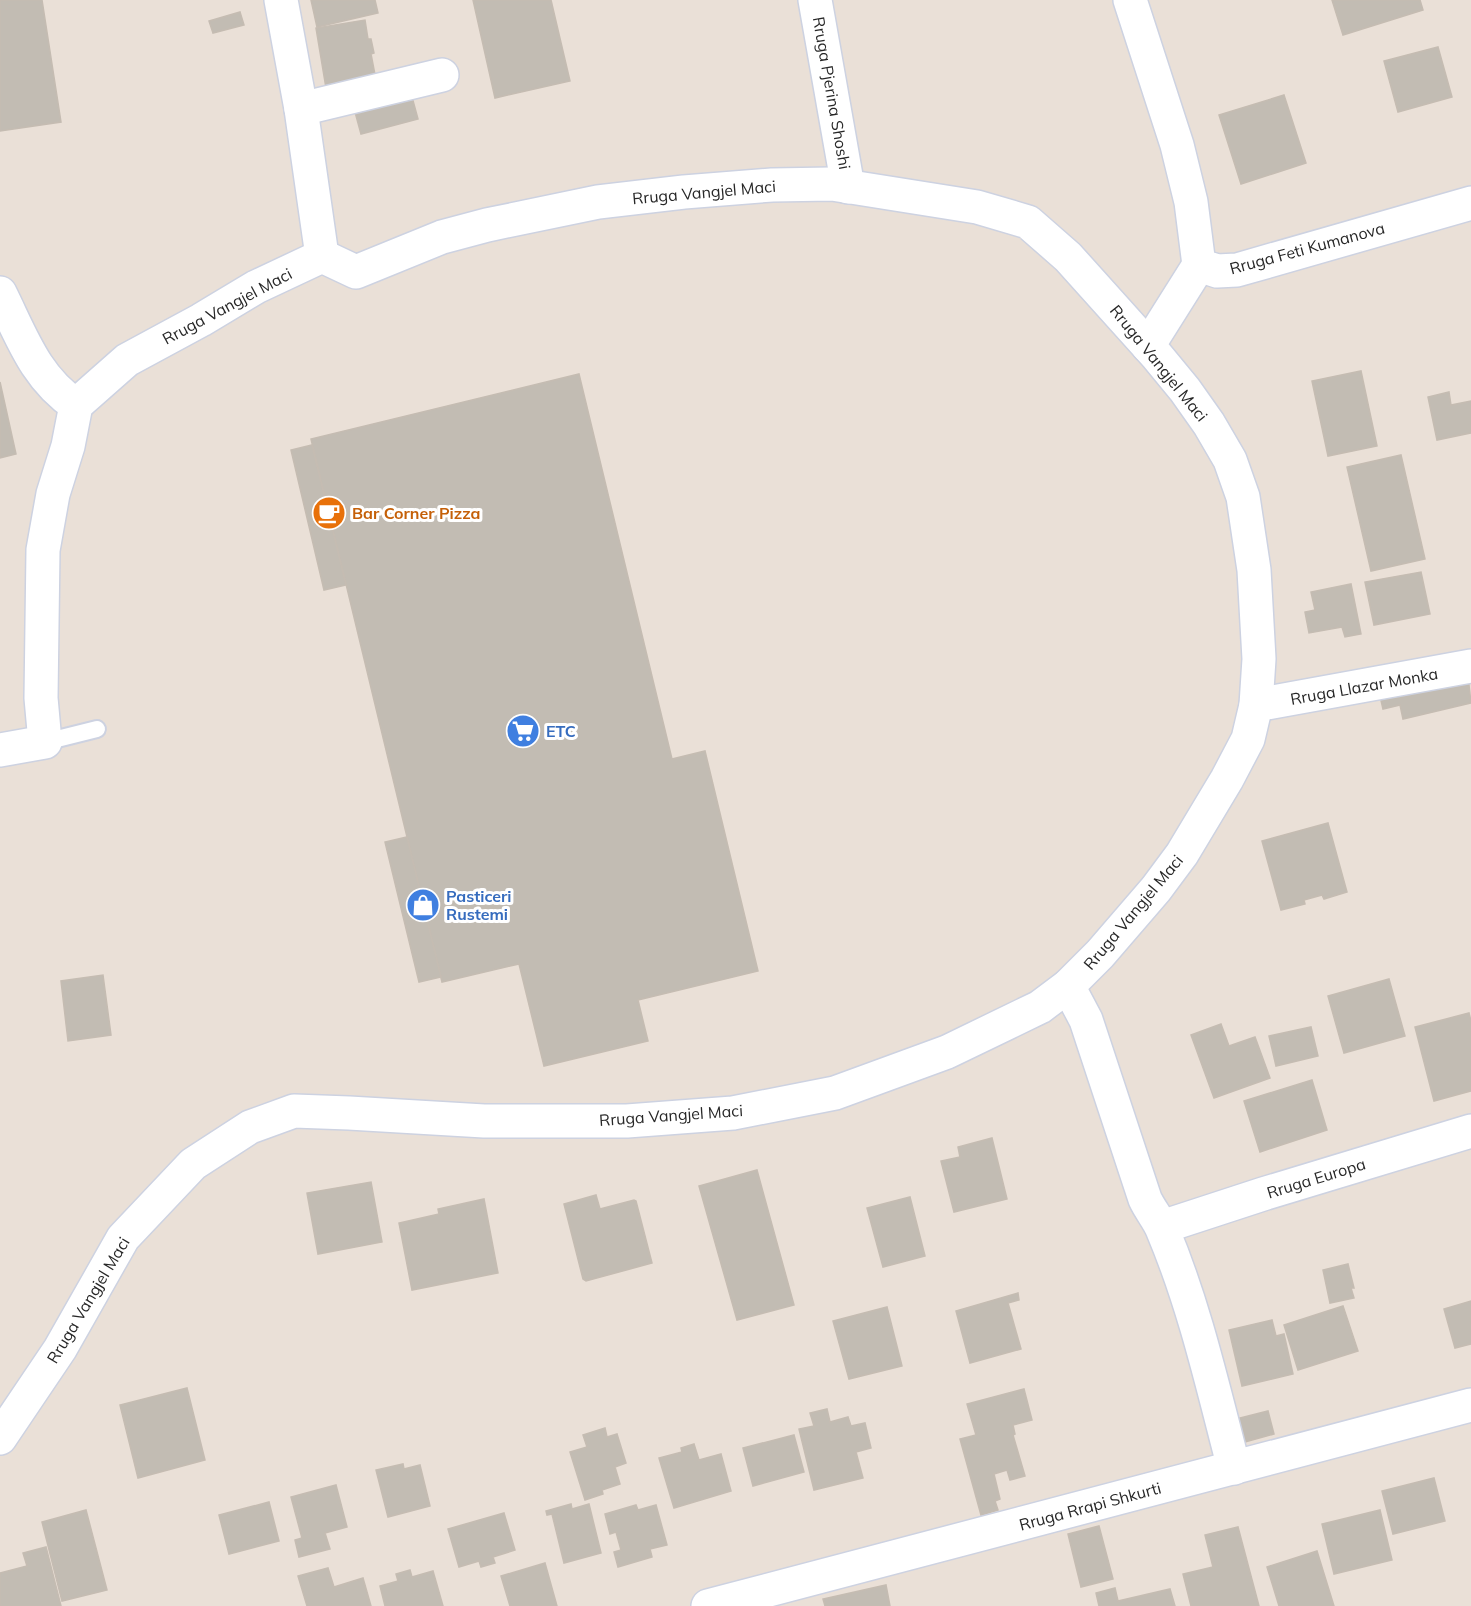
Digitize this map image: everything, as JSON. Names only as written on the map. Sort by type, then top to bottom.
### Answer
[{"type":"street","points":[[281,0],[301,109],[322,256]]},
{"type":"street","name":"Rruga Pjerina Shoshi","points":[[815,0],[848,187]]},
{"type":"street","points":[[1130,0],[1177,145],[1191,202],[1199,265],[1148,346]]},
{"type":"street","points":[[301,109],[442,75]]},
{"type":"street","name":"Rruga Vangjel Maci","points":[[0,1438],[60,1349],[123,1238],[193,1164],[250,1127],[294,1111],[484,1121],[627,1121],[733,1113],[835,1092],[947,1052],[1040,1007],[1068,986],[1126,925],[1182,854],[1212,806],[1248,739],[1256,705],[1259,659],[1254,570],[1242,497],[1230,460],[1209,424],[1185,390],[1068,257],[1028,222],[977,207],[832,184],[772,185],[598,202],[488,225],[452,235],[356,272],[322,256],[256,287],[127,360],[76,405]]},
{"type":"street","name":"Rruga Feti Kumanova","points":[[1199,265],[1217,271],[1237,270],[1471,203]]},
{"type":"street","points":[[0,293],[35,363],[48,383],[76,405],[68,446],[53,494],[43,550],[41,698],[45,742],[0,750]]},
{"type":"street","name":"Rruga Llazar Monka","points":[[1256,705],[1471,666]]},
{"type":"street","points":[[1068,986],[1086,1020],[1145,1199],[1152,1214],[1162,1227],[1192,1308],[1234,1467]]},
{"type":"street","name":"Rruga Europa","points":[[1162,1227],[1471,1131]]},
{"type":"street","name":"Rruga Rrapi Shkurti","points":[[708,1606],[1471,1405]]},
{"type":"lane","points":[[45,742],[96,729]]},
{"type":"building","points":[[0,0],[42,0],[61,122],[0,131]]},
{"type":"building","points":[[311,0],[375,0],[378,13],[317,27]]},
{"type":"building","points":[[473,0],[551,0],[570,81],[495,98]]},
{"type":"building","points":[[1332,0],[1420,0],[1423,10],[1343,35]]},
{"type":"building","points":[[240,12],[244,25],[213,33],[209,21]]},
{"type":"building","points":[[365,20],[368,39],[371,39],[374,53],[371,54],[376,80],[326,88],[316,28]]},
{"type":"building","points":[[1438,47],[1452,97],[1398,112],[1384,61]]},
{"type":"building","points":[[1284,95],[1306,163],[1241,184],[1219,115]]},
{"type":"building","points":[[412,97],[418,119],[361,134],[355,112]]},
{"type":"building","points":[[1361,371],[1377,446],[1328,456],[1312,381]]},
{"type":"building","name":"ETC","points":[[579,374],[672,759],[705,751],[758,971],[638,1000],[648,1041],[544,1066],[519,964],[442,982],[311,439]]},
{"type":"building","points":[[0,382],[16,454],[0,458]]},
{"type":"building","points":[[1449,392],[1451,405],[1471,401],[1471,433],[1437,440],[1428,397]]},
{"type":"building","points":[[312,445],[346,585],[324,590],[291,450]]},
{"type":"building","points":[[1401,455],[1425,559],[1371,571],[1347,467]]},
{"type":"building","points":[[1421,572],[1430,614],[1374,625],[1365,582]]},
{"type":"building","points":[[1351,584],[1361,634],[1345,637],[1342,627],[1309,633],[1305,612],[1315,610],[1311,592]]},
{"type":"building","points":[[1468,676],[1471,703],[1403,719],[1400,705],[1383,709],[1380,696]]},
{"type":"building","points":[[1328,823],[1347,892],[1324,899],[1322,895],[1304,900],[1305,904],[1281,910],[1262,841]]},
{"type":"building","points":[[407,837],[441,977],[419,982],[385,842]]},
{"type":"building","points":[[103,975],[111,1035],[68,1041],[61,981]]},
{"type":"building","points":[[1389,979],[1405,1036],[1344,1053],[1328,996]]},
{"type":"building","points":[[1469,1013],[1471,1091],[1434,1101],[1415,1027]]},
{"type":"building","points":[[1221,1024],[1229,1046],[1255,1037],[1270,1078],[1214,1098],[1191,1035]]},
{"type":"building","points":[[1311,1027],[1318,1056],[1276,1066],[1269,1036]]},
{"type":"building","points":[[1312,1080],[1327,1130],[1260,1152],[1244,1101]]},
{"type":"building","points":[[992,1138],[1007,1199],[954,1212],[941,1161],[960,1157],[958,1147]]},
{"type":"building","points":[[757,1170],[794,1305],[737,1320],[699,1186]]},
{"type":"building","points":[[371,1182],[382,1242],[318,1254],[307,1193]]},
{"type":"building","points":[[596,1195],[600,1209],[636,1201],[652,1263],[586,1281],[583,1279],[564,1204]]},
{"type":"building","points":[[910,1197],[925,1256],[883,1267],[867,1208]]},
{"type":"building","points":[[484,1199],[498,1273],[412,1290],[399,1223],[439,1214],[438,1209]]},
{"type":"building","points":[[1348,1264],[1354,1298],[1330,1303],[1323,1270]]},
{"type":"building","points":[[1018,1293],[1019,1300],[1008,1303],[1021,1349],[970,1363],[956,1311]]},
{"type":"building","points":[[1471,1301],[1471,1344],[1455,1348],[1444,1309]]},
{"type":"building","points":[[1343,1306],[1358,1351],[1298,1370],[1284,1325]]},
{"type":"building","points":[[887,1307],[902,1366],[849,1379],[833,1321]]},
{"type":"building","points":[[1272,1320],[1276,1336],[1284,1334],[1293,1374],[1242,1386],[1229,1330]]},
{"type":"building","points":[[187,1388],[205,1460],[138,1478],[120,1405]]},
{"type":"building","points":[[1024,1389],[1032,1420],[1013,1425],[1015,1434],[1013,1435],[1025,1476],[1010,1480],[1007,1470],[994,1474],[1000,1499],[995,1501],[998,1510],[981,1515],[960,1439],[976,1435],[967,1404]]},
{"type":"building","points":[[827,1409],[830,1422],[848,1417],[851,1426],[865,1423],[871,1448],[856,1452],[863,1478],[814,1490],[799,1429],[814,1426],[810,1413]]},
{"type":"building","points":[[1268,1411],[1274,1434],[1234,1445],[1228,1421]]},
{"type":"building","points":[[605,1428],[607,1437],[617,1434],[626,1463],[615,1467],[620,1484],[602,1490],[603,1494],[585,1500],[570,1452],[587,1447],[583,1435]]},
{"type":"building","points":[[794,1435],[804,1472],[753,1486],[743,1448]]},
{"type":"building","points":[[694,1444],[699,1460],[721,1454],[731,1491],[674,1508],[659,1458],[682,1452],[681,1448]]},
{"type":"building","points":[[403,1464],[404,1469],[420,1465],[430,1506],[388,1517],[376,1470]]},
{"type":"building","points":[[1434,1478],[1445,1521],[1393,1534],[1382,1491]]},
{"type":"building","points":[[336,1485],[347,1527],[325,1533],[330,1549],[299,1557],[295,1540],[302,1538],[291,1497]]},
{"type":"building","points":[[269,1502],[279,1541],[229,1554],[219,1515]]},
{"type":"building","points":[[571,1504],[572,1509],[589,1504],[601,1553],[564,1563],[552,1514],[547,1515],[546,1511]]},
{"type":"building","points":[[636,1505],[638,1510],[656,1505],[667,1545],[650,1549],[652,1557],[618,1567],[614,1552],[621,1550],[616,1532],[610,1534],[605,1514]]},
{"type":"building","points":[[86,1510],[107,1590],[62,1601],[42,1522]]},
{"type":"building","points":[[1380,1510],[1392,1560],[1334,1574],[1322,1524]]},
{"type":"building","points":[[504,1513],[515,1550],[493,1557],[495,1563],[481,1567],[479,1561],[459,1567],[448,1529]]},
{"type":"building","points":[[1099,1526],[1113,1579],[1081,1587],[1068,1534]]},
{"type":"building","points":[[1238,1527],[1259,1606],[1191,1606],[1183,1574],[1213,1567],[1205,1535]]},
{"type":"building","points":[[46,1547],[61,1606],[0,1606],[0,1573],[27,1566],[23,1553]]},
{"type":"building","points":[[1317,1551],[1334,1606],[1279,1606],[1267,1567]]},
{"type":"building","points":[[545,1563],[557,1606],[510,1606],[501,1576]]},
{"type":"building","points":[[328,1568],[334,1587],[363,1578],[371,1606],[307,1606],[298,1576]]},
{"type":"building","points":[[410,1570],[412,1577],[433,1571],[443,1606],[385,1606],[380,1586],[398,1581],[396,1574]]},
{"type":"building","points":[[886,1585],[890,1606],[825,1606],[823,1599]]},
{"type":"building","points":[[1115,1588],[1118,1601],[1170,1589],[1175,1606],[1099,1606],[1096,1593]]},
{"type":"place","name":"Bar Corner Pizza","points":[[329,513]]},
{"type":"place","name":"ETC","points":[[523,731]]},
{"type":"place","name":"Pasticeri Rustemi","points":[[423,905]]}]
